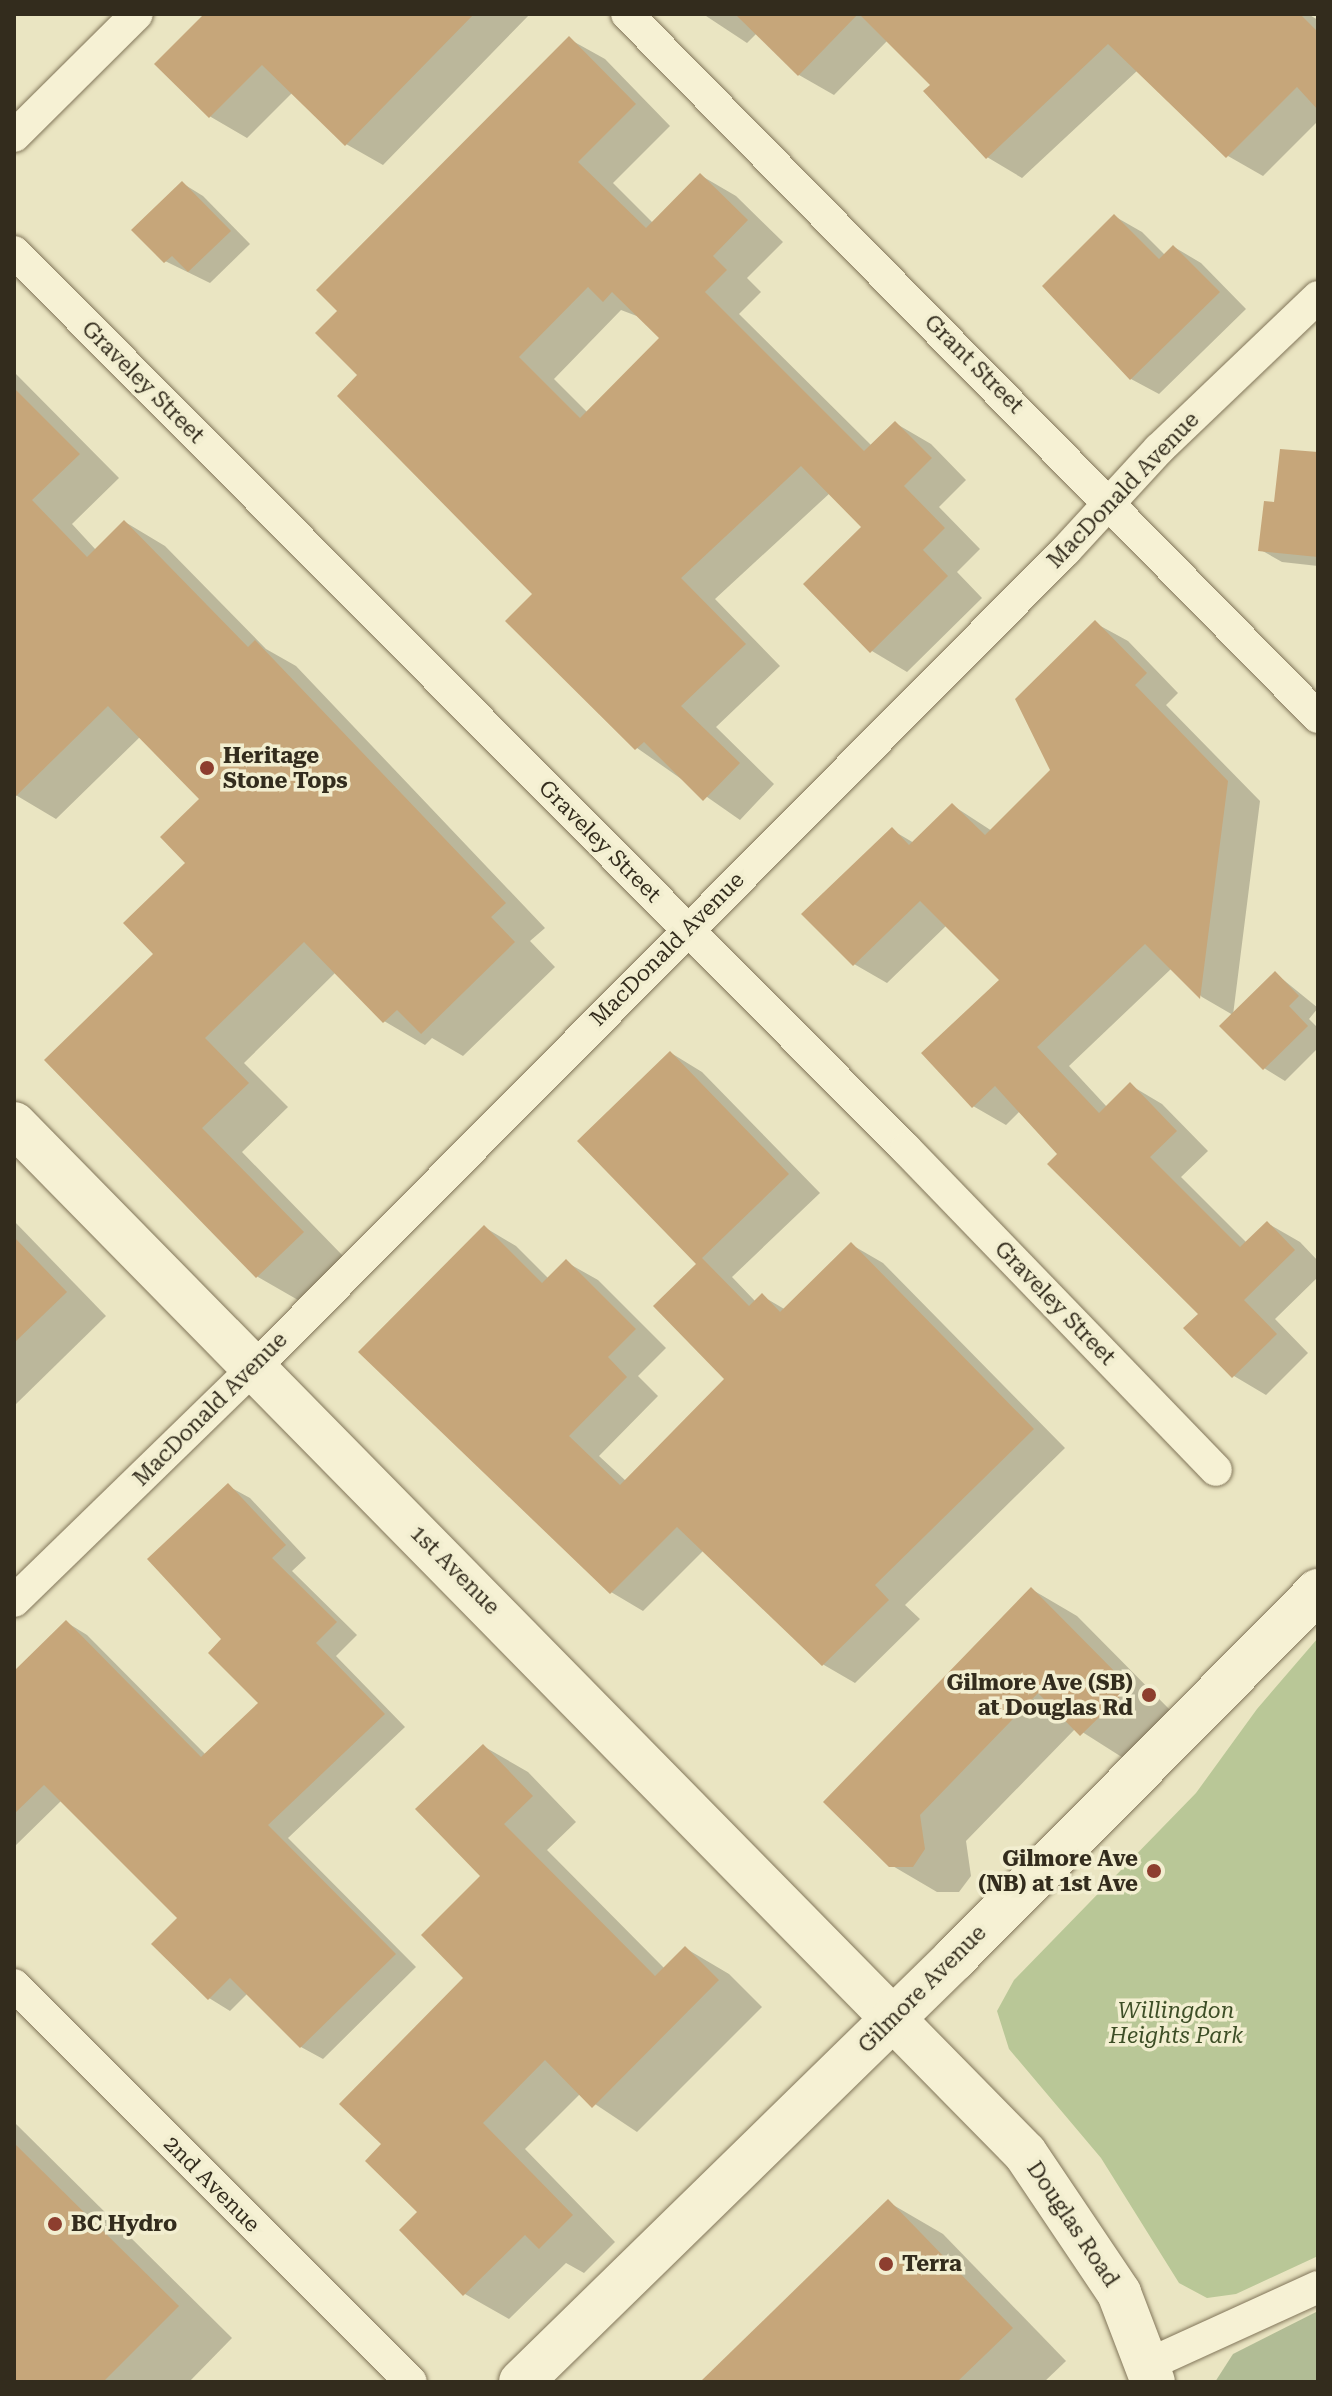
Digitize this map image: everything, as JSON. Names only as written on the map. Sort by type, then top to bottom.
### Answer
[{"type":"street","points":[[14,136],[137,14]]},
{"type":"street","name":"Grant Street","points":[[627,14],[1318,717]]},
{"type":"street","name":"Graveley Street","points":[[14,252],[687,928],[1216,1470]]},
{"type":"street","name":"MacDonald Avenue","points":[[14,1601],[255,1367],[687,928],[1318,297]]},
{"type":"street","name":"1st Avenue","points":[[14,1124],[896,2016]]},
{"type":"street","name":"Gilmore Avenue","points":[[521,2382],[896,2016],[1318,1591]]},
{"type":"street","name":"2nd Avenue","points":[[14,1985],[411,2382]]},
{"type":"street","name":"Douglas Road","points":[[896,2016],[1025,2153],[1069,2212],[1119,2293],[1150,2374]]},
{"type":"street","points":[[1150,2374],[1318,2287]]},
{"type":"green space","name":"Willingdon Heights Park","points":[[1318,1638],[1318,2256],[1236,2294],[1207,2298],[1179,2283],[1101,2158],[1009,2049],[997,2011],[1014,1980],[1196,1793],[1257,1709]]},
{"type":"green space","points":[[1318,2311],[1318,2382],[1215,2382],[1233,2354]]},
{"type":"building","points":[[204,14],[474,14],[345,146],[262,65],[209,118],[154,64]]},
{"type":"building","points":[[735,14],[858,14],[798,76]]},
{"type":"building","points":[[859,14],[1300,14],[1318,32],[1318,110],[1297,87],[1226,158],[1108,44],[986,159],[923,91],[930,85]]},
{"type":"building","points":[[569,36],[636,104],[578,162],[646,228],[700,173],[748,220],[713,256],[727,270],[705,292],[864,451],[895,421],[932,458],[904,486],[945,528],[923,550],[948,576],[870,653],[803,584],[861,527],[801,466],[681,578],[746,644],[681,706],[740,763],[703,801],[644,742],[635,750],[505,621],[532,594],[337,396],[357,375],[315,333],[337,311],[316,290]],"holes":[[[588,287],[603,302],[612,292],[659,338],[580,418],[519,357]]]},
{"type":"building","points":[[182,181],[231,231],[188,272],[172,256],[164,263],[131,230]]},
{"type":"building","points":[[1114,214],[1159,259],[1173,245],[1220,292],[1130,380],[1042,286]]},
{"type":"building","points":[[14,388],[80,454],[32,500],[87,557],[124,520],[248,647],[255,640],[506,903],[491,917],[515,942],[421,1034],[397,1010],[383,1023],[304,942],[205,1038],[249,1083],[202,1128],[304,1232],[256,1278],[44,1060],[153,954],[123,923],[185,863],[160,837],[199,799],[108,706],[14,798]]},
{"type":"building","points":[[1280,449],[1318,452],[1318,557],[1258,551],[1264,501],[1274,502]]},
{"type":"building","points":[[1095,620],[1147,673],[1135,685],[1228,781],[1200,999],[1145,944],[1037,1047],[1099,1113],[1130,1082],[1177,1131],[1150,1157],[1240,1247],[1267,1221],[1295,1250],[1244,1300],[1277,1334],[1232,1378],[1183,1328],[1198,1314],[1047,1164],[1057,1154],[995,1086],[972,1108],[921,1053],[999,980],[920,901],[853,966],[801,914],[892,827],[909,845],[952,803],[985,835],[1050,770],[1015,699]]},
{"type":"building","points":[[1275,971],[1299,996],[1289,1006],[1308,1026],[1263,1070],[1219,1026]]},
{"type":"building","points":[[670,1051],[789,1174],[702,1258],[749,1306],[762,1293],[780,1312],[851,1242],[1034,1429],[875,1585],[889,1600],[822,1666],[677,1527],[610,1594],[358,1352],[484,1225],[542,1283],[566,1259],[636,1329],[608,1357],[627,1377],[569,1436],[620,1485],[724,1379],[653,1306],[696,1264],[577,1141]]},
{"type":"building","points":[[14,1237],[67,1292],[14,1343]]},
{"type":"building","points":[[228,1483],[286,1545],[272,1558],[337,1622],[316,1643],[385,1714],[268,1825],[396,1954],[300,2048],[230,1978],[208,2000],[151,1944],[177,1918],[44,1785],[14,1814],[14,1671],[66,1620],[201,1757],[258,1703],[208,1653],[221,1639],[147,1559]]},
{"type":"building","points":[[1031,1587],[1130,1687],[1080,1736],[1038,1693],[920,1815],[925,1849],[913,1867],[889,1867],[823,1802]]},
{"type":"building","points":[[483,1744],[533,1796],[504,1824],[655,1976],[685,1946],[719,1980],[592,2108],[545,2060],[483,2123],[573,2215],[539,2249],[525,2235],[463,2296],[399,2230],[417,2212],[365,2161],[381,2144],[339,2104],[463,1978],[421,1935],[480,1876],[415,1809]]},
{"type":"building","name":"BC Hydro","points":[[14,2143],[179,2306],[103,2382],[14,2382]]},
{"type":"building","name":"Terra","points":[[888,2199],[1013,2328],[957,2382],[700,2382]]},
{"type":"place","name":"Heritage Stone Tops","points":[[207,768]]},
{"type":"place","name":"Gilmore Ave (SB) at Douglas Rd","points":[[1149,1695]]},
{"type":"place","name":"Gilmore Ave (NB) at 1st Ave","points":[[1154,1871]]},
{"type":"place","name":"BC Hydro","points":[[55,2224]]},
{"type":"place","name":"Terra","points":[[886,2264]]}]
